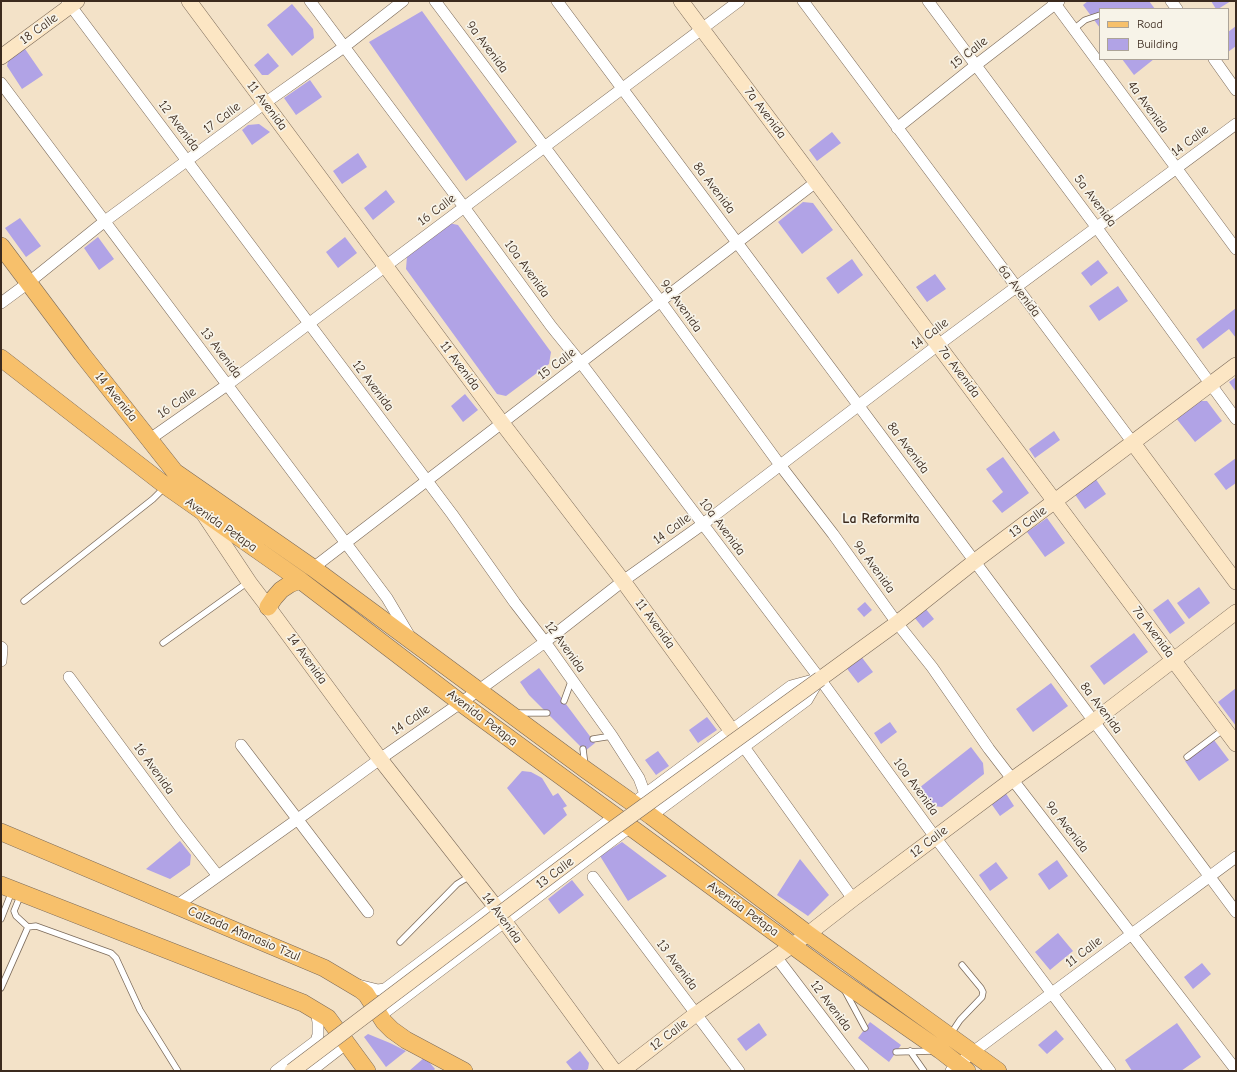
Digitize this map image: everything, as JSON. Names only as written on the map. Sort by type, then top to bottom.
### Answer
[{"type":"main road","name":"11 Avenida","points":[[189,1],[502,423],[624,581],[731,730]]},
{"type":"main road","name":"7a Avenida","points":[[681,1],[1236,744]]},
{"type":"main road","name":"18 Calle","points":[[1,58],[72,3]]},
{"type":"main road","name":"14 Avenida","points":[[1,246],[82,354],[150,439],[170,479]]},
{"type":"main road","name":"Avenida Petapa","points":[[1,358],[170,479],[313,568],[586,770],[639,799],[651,816],[808,934],[998,1071]]},
{"type":"main road","name":"13 Calle","points":[[292,1071],[607,834],[897,623],[975,561],[1236,365]]},
{"type":"main road","name":"6a Avenida","points":[[1132,443],[1236,582]]},
{"type":"main road","name":"Avenida Petapa","points":[[170,479],[202,512],[300,580],[461,703],[838,979],[940,1050],[959,1069]]},
{"type":"main road","name":"14 Avenida","points":[[202,512],[249,582],[380,759],[470,876],[495,906],[505,922],[614,1071]]},
{"type":"main road","points":[[268,607],[281,590],[300,580]]},
{"type":"main road","name":"12 Calle","points":[[622,1071],[696,1014],[777,958],[935,837],[1094,721],[1236,612]]},
{"type":"main road","name":"Calzada Atanasio Tzul","points":[[1,832],[324,968],[366,994],[380,1016],[392,1030],[406,1040],[464,1071]]},
{"type":"main road","points":[[12,889],[303,1003],[328,1018],[368,1071]]},
{"type":"street","name":"10a Avenida","points":[[310,1],[551,326],[581,363],[820,679],[935,837],[1110,1071]]},
{"type":"street","name":"17 Calle","points":[[1,303],[105,221],[265,103],[344,47],[403,1]]},
{"type":"street","name":"9a Avenida","points":[[435,1],[661,302],[897,623],[932,667],[989,749],[1236,1070]]},
{"type":"street","name":"8a Avenida","points":[[557,1],[1236,912]]},
{"type":"street","name":"16 Calle","points":[[150,439],[227,385],[739,1]]},
{"type":"street","name":"6a Avenida","points":[[802,1],[1132,443]]},
{"type":"street","name":"5a Avenida","points":[[928,1],[1097,228],[1236,419]]},
{"type":"street","name":"15 Calle","points":[[897,128],[1056,2]]},
{"type":"street","name":"4a Avenida","points":[[1056,2],[1176,169],[1236,249]]},
{"type":"street","name":"12 Avenida","points":[[72,3],[187,161],[427,481],[572,679],[639,778],[639,799]]},
{"type":"street","points":[[1215,60],[1236,90]]},
{"type":"street","name":"13 Avenida","points":[[1,83],[387,598],[414,644]]},
{"type":"street","name":"14 Calle","points":[[176,906],[545,642],[938,345],[1236,124]]},
{"type":"street","name":"15 Calle","points":[[313,568],[816,182]]},
{"type":"street","points":[[1,661],[2,647]]},
{"type":"street","name":"16 Avenida","points":[[69,677],[179,826],[218,876]]},
{"type":"street","name":"13 Calle","points":[[639,799],[791,686],[820,679]]},
{"type":"street","name":"13 Calle","points":[[651,816],[807,700],[820,679]]},
{"type":"street","points":[[241,745],[368,912]]},
{"type":"street","points":[[744,747],[853,899]]},
{"type":"street","name":"13 Calle","points":[[346,982],[378,990],[385,989],[615,816]]},
{"type":"street","points":[[380,1016],[630,827]]},
{"type":"street","name":"11 Calle","points":[[959,1069],[973,1052],[1209,876],[1236,858]]},
{"type":"street","name":"13 Avenida","points":[[593,877],[739,1071]]},
{"type":"street","name":"12 Avenida","points":[[777,958],[863,1071]]},
{"type":"street","points":[[276,1071],[316,1041],[318,1027],[316,1010]]},
{"type":"street","points":[[311,1071],[347,1043]]},
{"type":"lane","points":[[1074,29],[1085,20],[1099,15]]},
{"type":"lane","points":[[24,601],[153,499],[170,479]]},
{"type":"lane","points":[[163,643],[249,582]]},
{"type":"lane","points":[[564,701],[572,679]]},
{"type":"lane","points":[[509,713],[547,713]]},
{"type":"lane","points":[[1187,757],[1224,729]]},
{"type":"lane","points":[[593,739],[612,736]]},
{"type":"lane","points":[[583,749],[586,770]]},
{"type":"lane","points":[[400,942],[457,884],[470,876]]},
{"type":"lane","points":[[1,919],[12,889]]},
{"type":"lane","points":[[12,889],[14,911],[16,916],[28,928]]},
{"type":"lane","points":[[28,928],[36,926],[111,953],[116,958],[140,1010],[178,1071]]},
{"type":"lane","points":[[1,988],[28,928]]},
{"type":"lane","points":[[950,1036],[960,1020],[982,997],[983,992],[962,965]]},
{"type":"lane","points":[[838,979],[865,1028]]},
{"type":"lane","points":[[896,1052],[940,1050]]},
{"type":"lane","points":[[910,1051],[924,1071]]},
{"type":"building","points":[[1088,1],[1149,1],[1154,8],[1099,8],[1099,27],[1083,5]]},
{"type":"building","points":[[1211,1],[1231,1],[1220,8],[1215,8]]},
{"type":"building","points":[[292,4],[313,29],[314,38],[292,56],[267,25]]},
{"type":"building","points":[[422,11],[517,142],[466,181],[369,42]]},
{"type":"building","points":[[1236,26],[1236,46],[1229,51],[1229,31]]},
{"type":"building","points":[[23,46],[43,75],[22,89],[7,66],[9,56]]},
{"type":"building","points":[[268,53],[279,66],[268,75],[262,75],[254,65]]},
{"type":"building","points":[[1123,60],[1153,60],[1134,75]]},
{"type":"building","points":[[310,80],[322,97],[296,115],[284,98]]},
{"type":"building","points":[[259,124],[270,132],[252,145],[242,130],[248,125]]},
{"type":"building","points":[[832,132],[841,143],[817,161],[809,150]]},
{"type":"building","points":[[358,153],[367,167],[342,184],[333,171]]},
{"type":"building","points":[[386,190],[395,202],[373,220],[364,208]]},
{"type":"building","points":[[803,202],[813,203],[833,230],[802,254],[778,222]]},
{"type":"building","points":[[20,218],[41,246],[26,257],[5,228]]},
{"type":"building","points":[[449,223],[458,225],[551,352],[549,364],[506,396],[497,394],[406,269],[407,256]]},
{"type":"building","points":[[98,237],[114,259],[99,270],[84,248]]},
{"type":"building","points":[[345,237],[357,253],[338,268],[326,252]]},
{"type":"building","points":[[852,259],[863,275],[838,294],[826,278]]},
{"type":"building","points":[[1098,260],[1108,273],[1091,286],[1081,273]]},
{"type":"building","points":[[935,274],[946,289],[927,302],[916,287]]},
{"type":"building","points":[[1118,286],[1128,301],[1099,321],[1089,306]]},
{"type":"building","points":[[1236,308],[1236,338],[1229,329],[1203,349],[1196,339]]},
{"type":"building","points":[[1236,377],[1236,392],[1229,382]]},
{"type":"building","points":[[465,394],[478,410],[463,422],[451,406]]},
{"type":"building","points":[[1197,401],[1207,401],[1222,421],[1195,442],[1176,418]]},
{"type":"building","points":[[1054,431],[1060,440],[1035,458],[1029,449]]},
{"type":"building","points":[[1003,457],[1029,493],[1002,513],[992,501],[1003,492],[986,469]]},
{"type":"building","points":[[1236,458],[1236,483],[1226,490],[1214,474]]},
{"type":"building","points":[[1095,478],[1106,494],[1085,509],[1074,493]]},
{"type":"building","points":[[1047,518],[1065,543],[1045,557],[1027,532]]},
{"type":"building","points":[[1199,587],[1210,603],[1189,619],[1177,603]]},
{"type":"building","points":[[1168,599],[1185,623],[1170,634],[1153,610]]},
{"type":"building","points":[[865,602],[872,610],[864,617],[857,609]]},
{"type":"building","points":[[925,608],[934,619],[923,628],[914,617]]},
{"type":"building","points":[[1134,633],[1148,652],[1104,685],[1090,666]]},
{"type":"building","points":[[860,655],[873,672],[858,683],[845,666]]},
{"type":"building","points":[[539,668],[595,743],[585,751],[529,695],[520,682]]},
{"type":"building","points":[[1051,683],[1068,706],[1033,732],[1016,709]]},
{"type":"building","points":[[1236,688],[1236,726],[1218,702]]},
{"type":"building","points":[[707,717],[717,730],[698,743],[689,730]]},
{"type":"building","points":[[890,722],[897,732],[881,744],[874,733]]},
{"type":"building","points":[[1214,740],[1229,760],[1199,781],[1185,761]]},
{"type":"building","points":[[971,747],[983,763],[984,774],[942,807],[933,806],[919,788]]},
{"type":"building","points":[[658,751],[669,766],[656,775],[645,760]]},
{"type":"building","points":[[522,771],[531,772],[542,778],[553,796],[558,793],[567,806],[563,808],[567,815],[544,835],[507,788]]},
{"type":"building","points":[[1005,792],[1014,806],[1000,816],[990,802]]},
{"type":"building","points":[[180,841],[191,855],[190,865],[170,879],[146,869]]},
{"type":"building","points":[[622,842],[667,876],[628,901],[600,856]]},
{"type":"building","points":[[800,859],[829,895],[808,916],[777,895]]},
{"type":"building","points":[[1057,860],[1068,876],[1049,890],[1038,874]]},
{"type":"building","points":[[996,862],[1008,878],[990,891],[979,875]]},
{"type":"building","points":[[572,880],[584,895],[559,914],[548,899]]},
{"type":"building","points":[[1058,933],[1073,951],[1050,970],[1035,952]]},
{"type":"building","points":[[1202,963],[1211,974],[1193,989],[1184,977]]},
{"type":"building","points":[[870,1022],[901,1045],[889,1062],[858,1038]]},
{"type":"building","points":[[759,1023],[767,1035],[746,1051],[737,1039]]},
{"type":"building","points":[[1177,1023],[1201,1057],[1181,1071],[1132,1071],[1125,1060]]},
{"type":"building","points":[[1056,1030],[1064,1039],[1047,1054],[1038,1045]]},
{"type":"building","points":[[368,1034],[406,1051],[386,1067],[364,1037]]},
{"type":"building","points":[[580,1051],[589,1063],[588,1069],[585,1071],[573,1071],[566,1062]]},
{"type":"building","points":[[425,1057],[435,1069],[433,1071],[409,1071]]},
{"type":"district","name":"La Reformita","points":[[881,519]]}]
